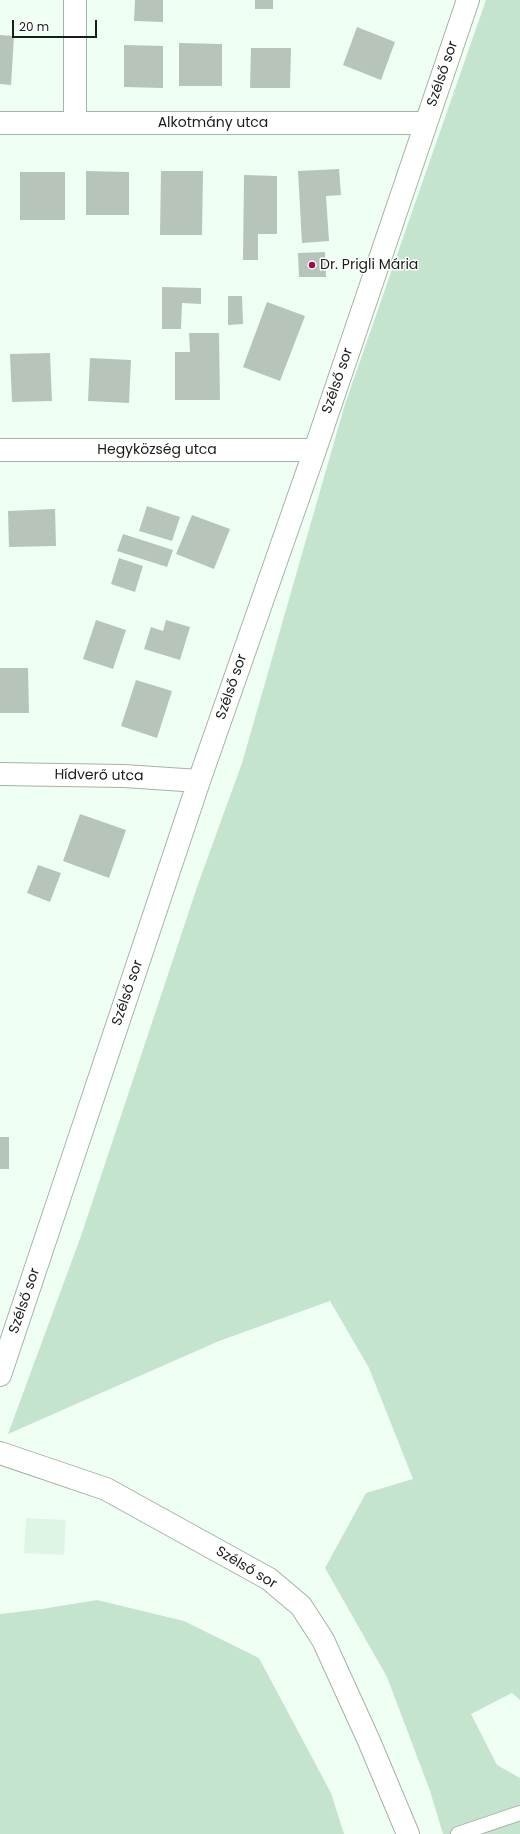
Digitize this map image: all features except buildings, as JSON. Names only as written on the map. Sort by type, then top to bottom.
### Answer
[{"type":"street","points":[[75,0],[75,123]]},
{"type":"street","name":"Szélső sor","points":[[0,1375],[199,781],[315,450],[468,0]]},
{"type":"street","name":"Alkotmány utca","points":[[0,123],[426,123]]},
{"type":"street","name":"Hegyközség utca","points":[[0,450],[315,450]]},
{"type":"street","name":"Hídverő utca","points":[[0,774],[124,776],[199,781]]},
{"type":"street","name":"Szélső sor","points":[[0,1453],[106,1489],[269,1579],[301,1606],[323,1640],[369,1741],[408,1834]]},
{"type":"lane","points":[[458,1834],[520,1813]]},
{"type":"shaded area","points":[[486,0],[520,0],[520,1700],[512,1693],[471,1714],[497,1765],[520,1778],[520,1834],[443,1834],[430,1791],[387,1677],[325,1568],[366,1493],[413,1479],[369,1368],[330,1301],[219,1341],[8,1434],[81,1236],[197,887],[242,763],[345,404]]},
{"type":"shaded area","points":[[26,1518],[66,1520],[64,1555],[24,1553]]},
{"type":"shaded area","points":[[97,1600],[184,1621],[259,1658],[331,1793],[344,1834],[0,1834],[0,1614]]},
{"type":"place","name":"Dr. Prigli Mária","points":[[312,265]]}]
